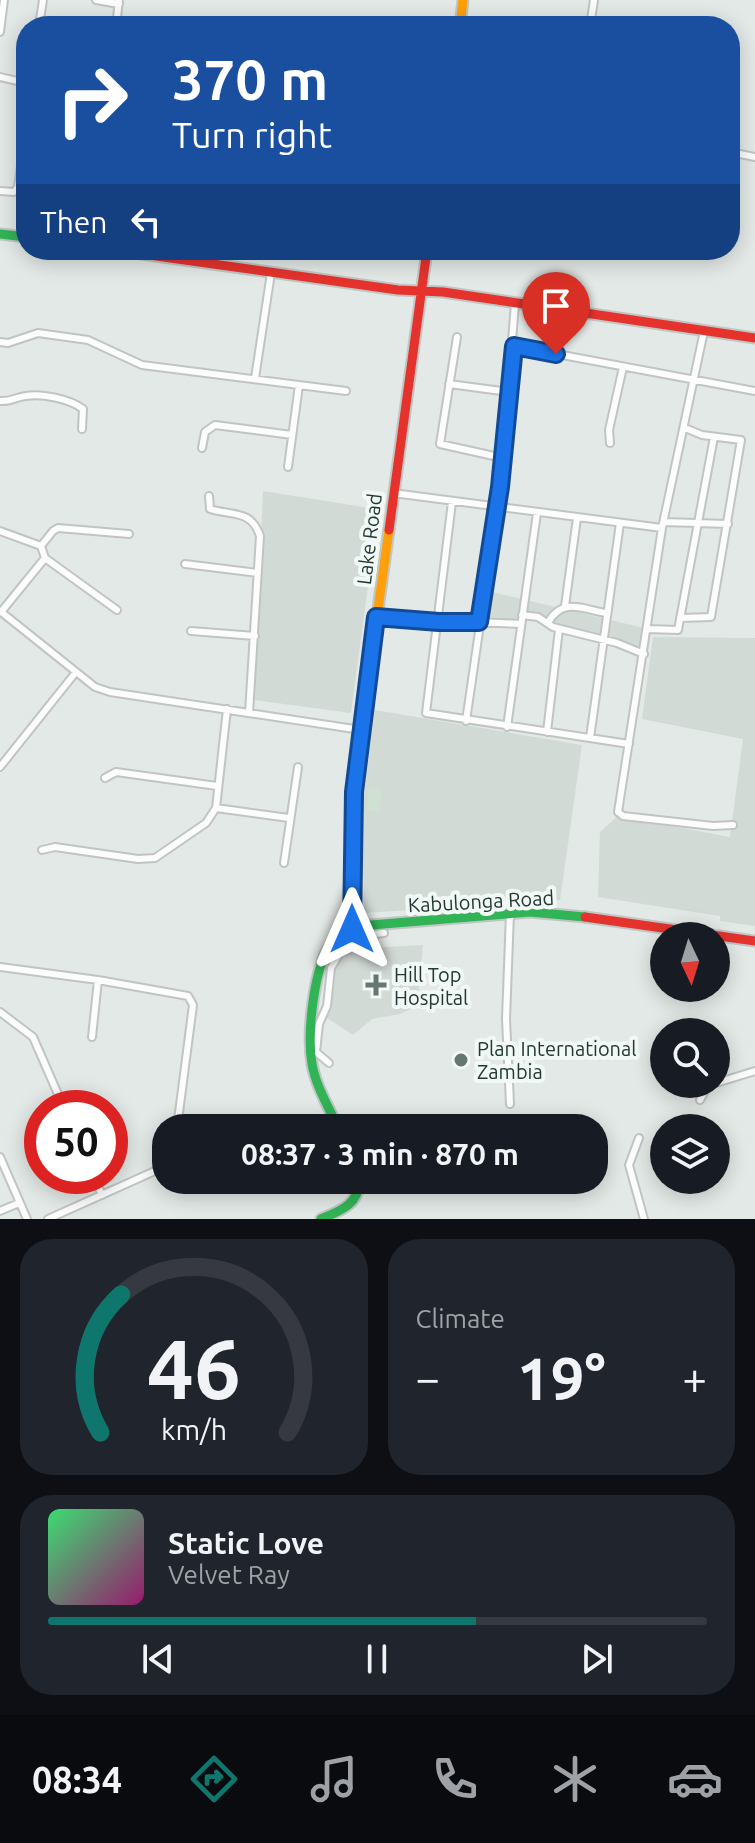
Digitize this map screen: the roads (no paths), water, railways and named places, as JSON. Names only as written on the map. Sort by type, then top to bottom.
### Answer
[{"type":"main road","points":[[182,260],[398,290],[443,292],[755,338]]},
{"type":"main road","name":"Lake Road","points":[[352,929],[352,814],[361,730],[425,260]]},
{"type":"main road","points":[[423,271],[430,284],[443,292]]},
{"type":"main road","points":[[398,290],[411,297],[417,310]]},
{"type":"main road","name":"Kabulonga Road","points":[[352,929],[510,913],[577,916],[755,941]]},
{"type":"main road","points":[[332,1114],[315,1075],[311,1029],[326,953],[333,941],[352,929]]},
{"type":"main road","points":[[321,1219],[353,1202],[358,1194]]},
{"type":"street","points":[[0,32],[4,0]]},
{"type":"street","points":[[96,0],[119,2]]},
{"type":"street","points":[[255,378],[271,273]]},
{"type":"street","points":[[466,721],[503,458],[515,304]]},
{"type":"street","points":[[704,331],[663,525],[618,808],[620,815],[713,826],[733,825]]},
{"type":"street","points":[[0,342],[8,343],[38,333],[88,340],[142,365],[346,391]]},
{"type":"street","points":[[457,337],[441,445],[503,458]]},
{"type":"street","points":[[514,346],[755,391]]},
{"type":"street","points":[[610,443],[609,430],[623,367]]},
{"type":"street","points":[[449,384],[509,392]]},
{"type":"street","points":[[288,467],[299,385]]},
{"type":"street","points":[[0,401],[29,395],[75,403],[83,409],[82,429]]},
{"type":"street","points":[[202,448],[205,432],[215,425],[292,435]]},
{"type":"street","points":[[680,618],[711,617],[741,440],[714,437],[685,428]]},
{"type":"street","points":[[648,629],[677,631],[714,437]]},
{"type":"street","points":[[393,493],[620,523],[663,525],[699,521],[728,524]]},
{"type":"street","points":[[209,496],[210,509],[247,516],[260,536],[249,713]]},
{"type":"street","points":[[452,502],[439,622],[425,711],[430,715],[466,721],[629,744]]},
{"type":"street","points":[[507,727],[537,513]]},
{"type":"street","points":[[565,606],[577,518]]},
{"type":"street","points":[[590,738],[620,523]]},
{"type":"street","points":[[41,546],[58,528],[129,534]]},
{"type":"street","points":[[0,531],[41,546]]},
{"type":"street","points":[[41,546],[45,558],[117,610]]},
{"type":"street","points":[[45,558],[1,611],[95,687],[110,692],[361,730]]},
{"type":"street","points":[[185,564],[258,573]]},
{"type":"street","points":[[548,623],[557,609],[565,606],[606,613]]},
{"type":"street","points":[[522,615],[538,617],[559,629],[602,639],[644,654]]},
{"type":"street","points":[[376,617],[521,624]]},
{"type":"street","points":[[547,732],[559,629]]},
{"type":"street","points":[[191,631],[255,636]]},
{"type":"street","points":[[0,767],[76,672]]},
{"type":"street","points":[[42,850],[55,847],[138,859],[155,858],[206,823],[216,808],[227,709]]},
{"type":"street","points":[[284,863],[298,767]]},
{"type":"street","points":[[105,778],[116,772],[217,786]]},
{"type":"street","points":[[216,808],[289,818]]},
{"type":"street","points":[[510,913],[506,1019],[510,1104]]},
{"type":"street","points":[[329,1063],[316,1052],[319,1024],[327,1006],[331,968],[353,939],[384,933]]},
{"type":"street","points":[[0,967],[178,993],[191,1000],[179,1114]]},
{"type":"street","points":[[92,1037],[98,980]]},
{"type":"street","points":[[0,1012],[33,1037],[56,1090]]},
{"type":"street","points":[[730,1078],[755,1071]]},
{"type":"street","points":[[639,1138],[629,1165],[644,1219]]},
{"type":"street","points":[[0,1157],[27,1219]]},
{"type":"street","points":[[48,1219],[152,1172]]},
{"type":"street","points":[[0,1211],[19,1203]]},
{"type":"place","name":"Hill Top Hospital","points":[[376,985]]},
{"type":"place","name":"Plan International Zambia","points":[[461,1060]]}]
